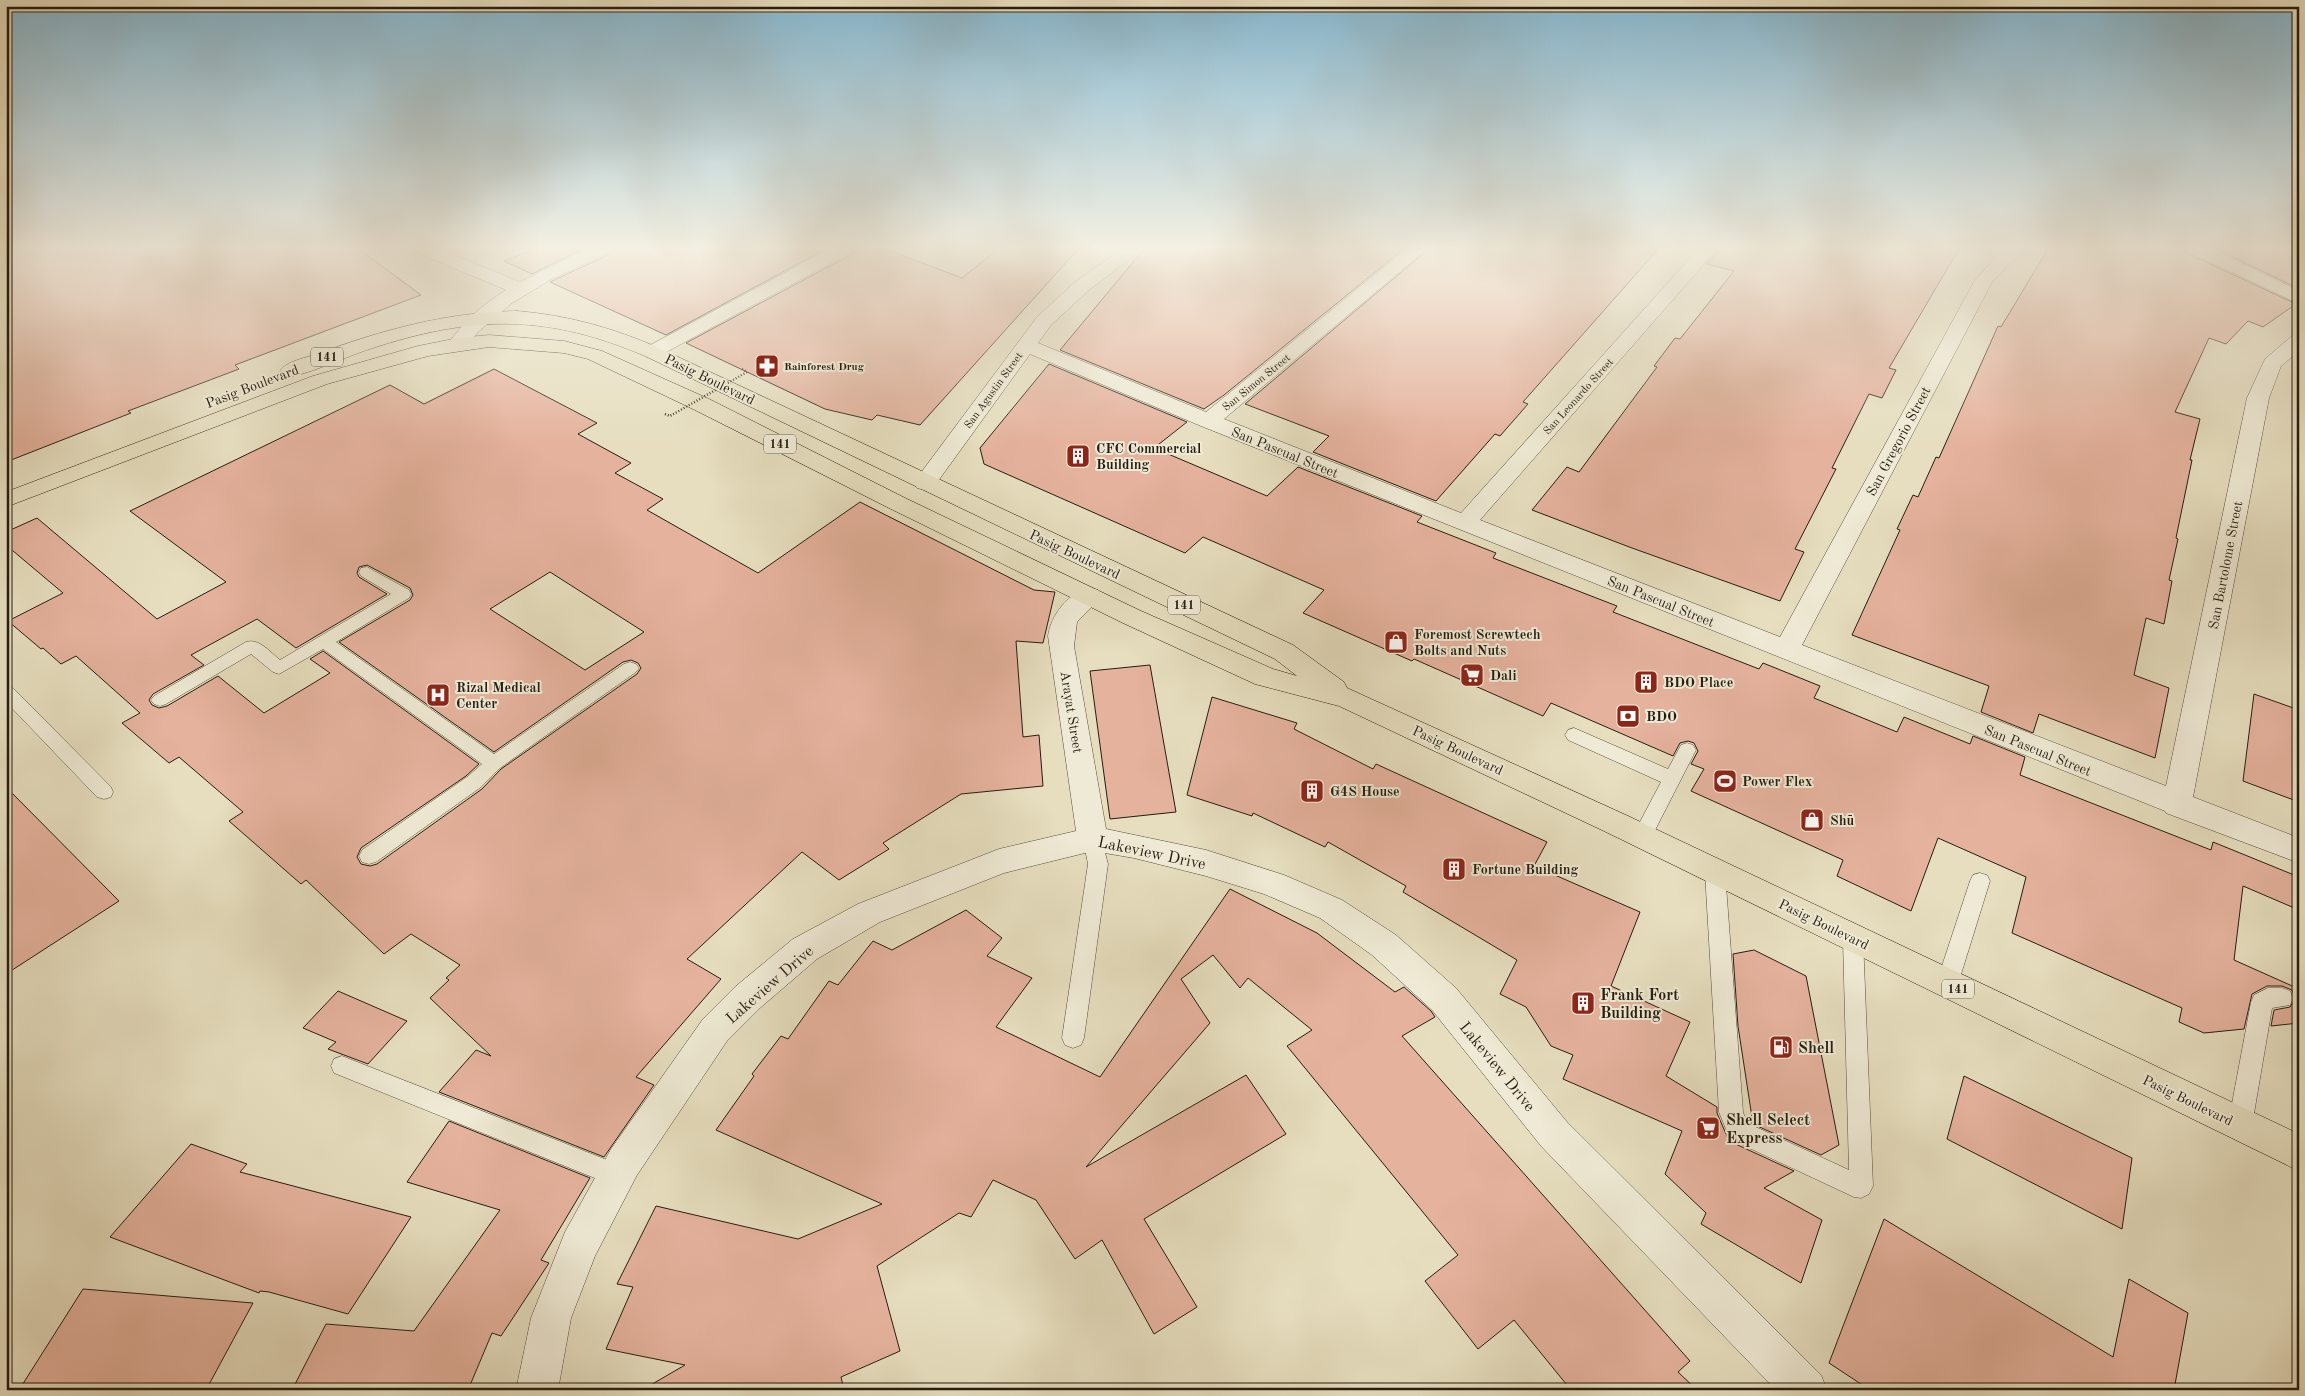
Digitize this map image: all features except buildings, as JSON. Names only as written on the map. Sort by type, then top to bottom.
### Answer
[{"type":"main road","name":"Pasig Boulevard","points":[[6,482],[300,367],[379,339],[432,326],[480,319],[516,317],[542,319],[589,328],[622,338],[652,352],[1284,652],[1347,698]]},
{"type":"main road","name":"Pasig Boulevard","points":[[6,500],[320,380],[373,363],[458,344],[489,341],[533,343],[564,347],[595,355],[701,404],[1089,596],[1265,677],[1347,698],[1642,837],[2299,1153]]},
{"type":"street","points":[[458,344],[465,333],[489,312]]},
{"type":"street","points":[[652,352],[726,312]]},
{"type":"street","name":"San Agustin Street","points":[[925,483],[1044,321],[1054,312]]},
{"type":"street","name":"San Simon Street","points":[[1209,421],[1341,312]]},
{"type":"street","name":"San Leonardo Street","points":[[1465,523],[1652,312]]},
{"type":"street","name":"San Gregorio Street","points":[[1786,650],[1967,312]]},
{"type":"street","name":"San Bartolome Street","points":[[2177,805],[2258,398],[2272,363],[2299,340]]},
{"type":"street","name":"San Pascual Street","points":[[1026,346],[1465,523],[2177,805],[2299,851]]},
{"type":"street","name":"Arayat Street","points":[[1089,596],[1070,614],[1060,628],[1061,646],[1093,839]]},
{"type":"street","name":"Lakeview Drive","points":[[537,1390],[551,1318],[579,1246],[617,1174],[715,1030],[748,998],[805,949],[869,913],[990,866],[1093,839],[1134,846],[1206,863],[1273,884],[1331,909],[1384,945],[1444,999],[1554,1134],[1806,1390]]},
{"type":"lane","points":[[160,700],[252,646],[279,668],[403,594],[367,572]]},
{"type":"lane","points":[[323,641],[494,762]]},
{"type":"lane","points":[[369,856],[474,782],[494,762],[630,668]]},
{"type":"lane","points":[[6,691],[104,792]]},
{"type":"lane","points":[[1574,735],[1672,779]]},
{"type":"lane","points":[[1642,837],[1687,750]]},
{"type":"lane","points":[[1073,1038],[1098,864],[1093,839]]},
{"type":"lane","points":[[1715,872],[1731,1112],[1735,1126],[1738,1131],[1854,1185],[1861,1186],[1853,939]]},
{"type":"lane","points":[[1947,984],[1980,881]]},
{"type":"lane","points":[[2240,1125],[2262,1002],[2268,998],[2282,998]]},
{"type":"lane","points":[[342,1066],[617,1174]]},
{"type":"path","points":[[665,414],[670,416],[746,372],[742,369]]},
{"type":"place","name":"Rainforest Drug","points":[[767,366]]},
{"type":"place","name":"CFC Commercial Building","points":[[1078,456]]},
{"type":"place","name":"Foremost Screwtech Bolts and Nuts","points":[[1396,642]]},
{"type":"place","name":"Dali","points":[[1472,675]]},
{"type":"place","name":"BDO Place","points":[[1646,682]]},
{"type":"place","name":"Rizal Medical Center","points":[[438,695]]},
{"type":"place","name":"BDO","points":[[1628,716]]},
{"type":"place","name":"Power Flex","points":[[1725,781]]},
{"type":"place","name":"G4S House","points":[[1312,791]]},
{"type":"place","name":"Shū","points":[[1812,820]]},
{"type":"place","name":"Fortune Building","points":[[1454,869]]},
{"type":"place","name":"Frank Fort Building","points":[[1583,1003]]},
{"type":"place","name":"Shell","points":[[1781,1047]]},
{"type":"place","name":"Shell Select Express","points":[[1708,1128]]}]
